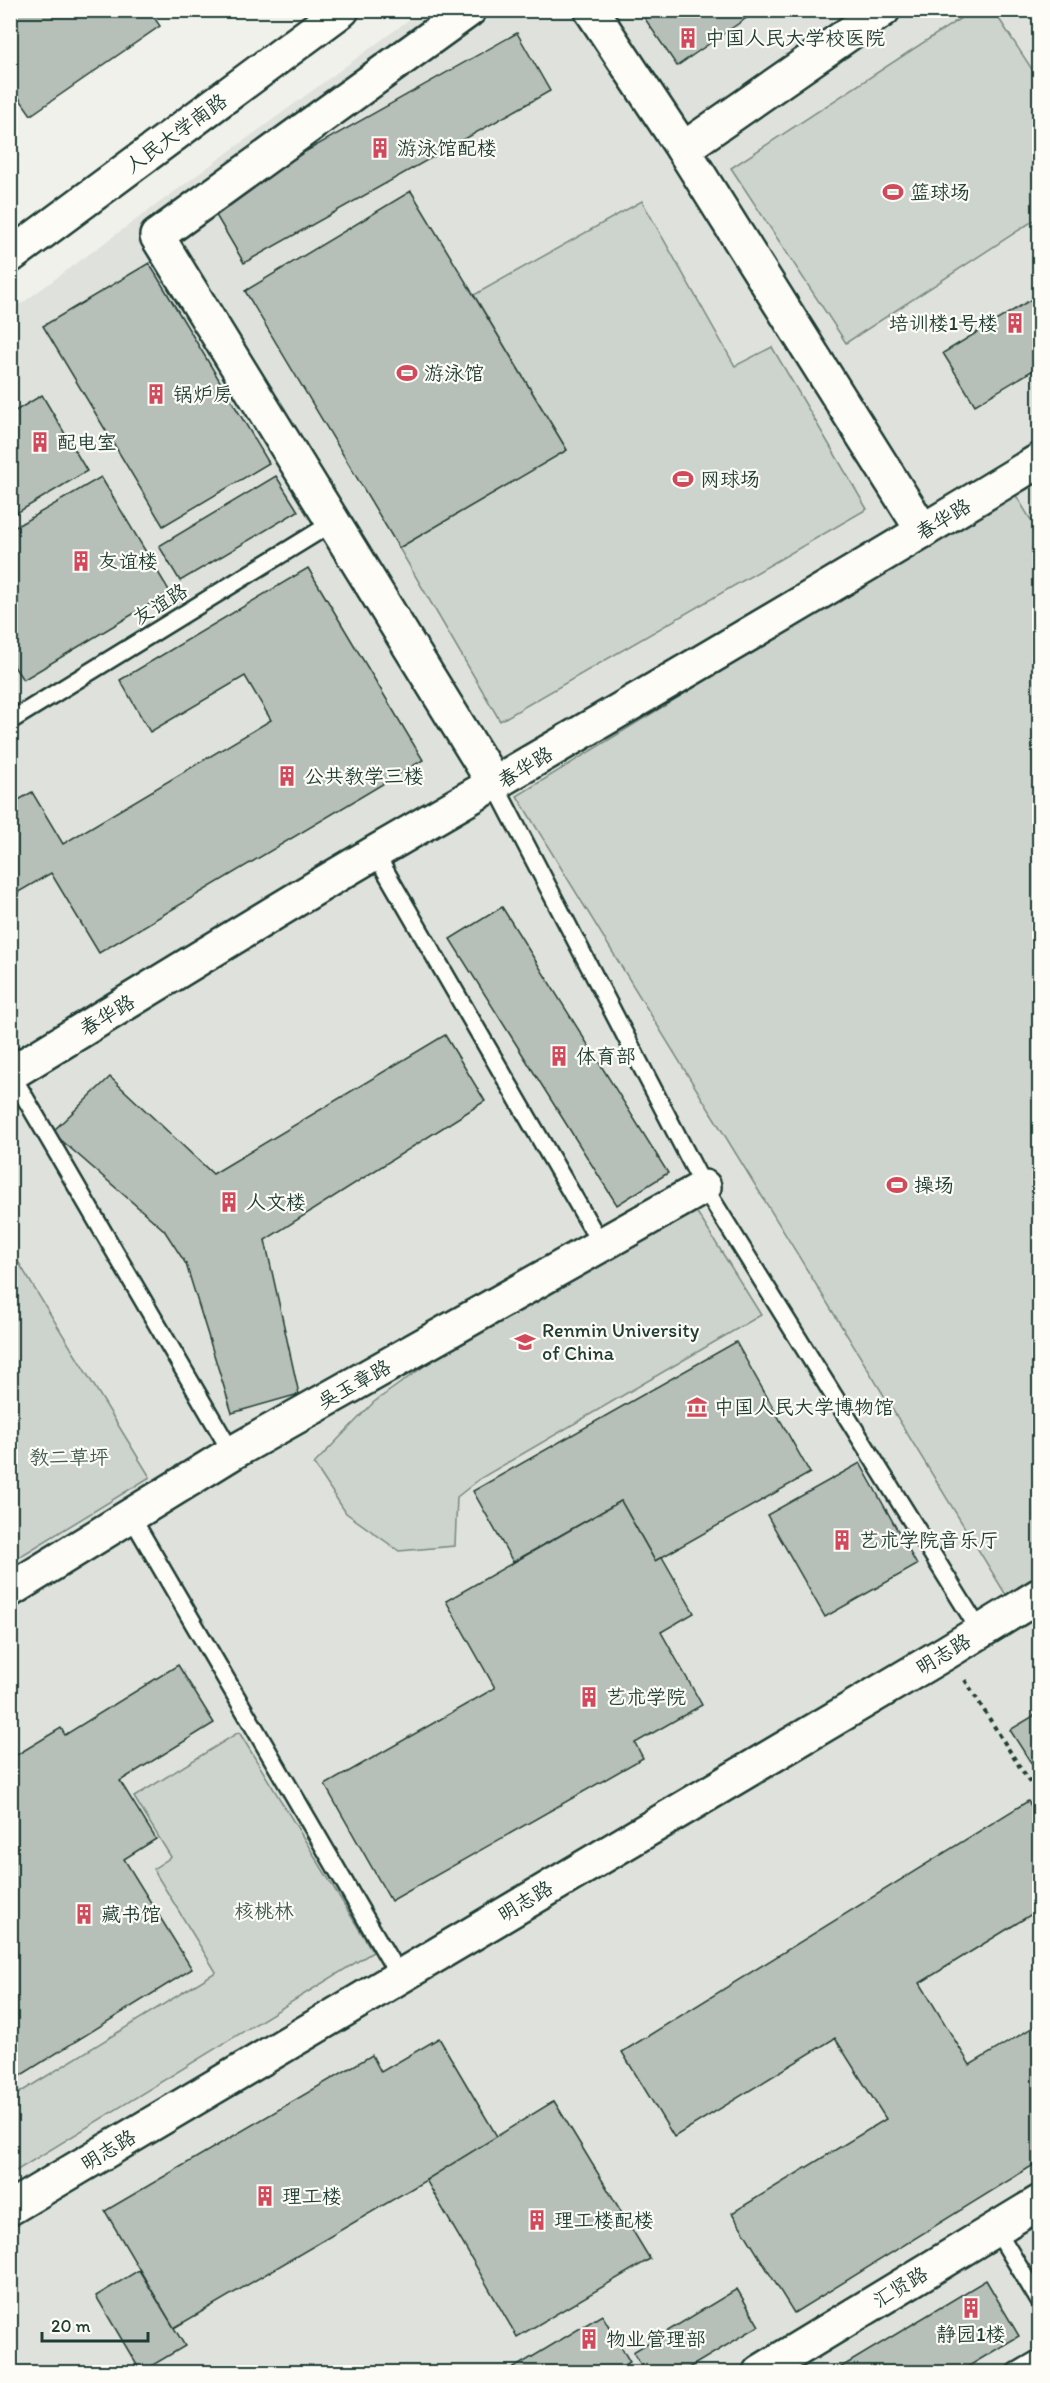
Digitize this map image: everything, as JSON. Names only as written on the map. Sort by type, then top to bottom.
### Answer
[{"type":"street","name":"人民大学南路","points":[[10,256],[342,10]]},
{"type":"street","points":[[469,10],[157,236],[495,785]]},
{"type":"street","points":[[591,10],[683,149],[923,531]]},
{"type":"street","points":[[683,149],[883,10]]},
{"type":"street","name":"春华路","points":[[11,1073],[375,853],[495,785],[1040,460]]},
{"type":"street","name":"吴玉章路","points":[[10,1590],[232,1453],[704,1187]]},
{"type":"street","name":"明志路","points":[[10,2208],[1040,1595]]},
{"type":"street","name":"汇贤路","points":[[760,2373],[1040,2202]]},
{"type":"lane","name":"友谊路","points":[[10,721],[332,523]]},
{"type":"lane","points":[[495,785],[704,1187],[980,1631]]},
{"type":"lane","points":[[375,853],[602,1246]]},
{"type":"lane","points":[[11,1073],[232,1453]]},
{"type":"lane","points":[[131,1516],[399,1976]]},
{"type":"lane","points":[[996,2229],[1040,2302]]},
{"type":"lane","points":[[1016,2373],[1040,2358]]},
{"type":"path","points":[[947,1652],[1040,1799]]},
{"type":"shaded area","name":"Renmin University of China","points":[[421,11],[1039,11],[1039,2372],[11,2372],[10,312]]},
{"type":"green space","name":"篮球场","points":[[973,10],[994,11],[1039,80],[1039,217],[846,343],[731,168]]},
{"type":"green space","name":"网球场","points":[[642,201],[735,366],[772,347],[867,509],[500,721],[399,548],[567,450],[474,295]]},
{"type":"green space","name":"操场","points":[[1014,492],[1040,535],[1039,1575],[1006,1595],[517,796]]},
{"type":"green space","points":[[693,1206],[761,1315],[481,1478],[457,1497],[455,1546],[399,1551],[346,1513],[314,1464],[374,1402],[465,1337]]},
{"type":"green space","name":"教二草坪","points":[[11,1250],[150,1477],[10,1562]]},
{"type":"green space","name":"核桃林","points":[[239,1732],[373,1952],[11,2174],[11,2098],[216,1972],[153,1869],[171,1857],[134,1797]]},
{"type":"building","points":[[10,10],[149,10],[160,26],[31,115],[10,85]]},
{"type":"building","name":"中国人民大学校医院","points":[[639,10],[758,10],[677,66]]},
{"type":"building","name":"游泳馆配楼","points":[[517,33],[550,91],[244,263],[210,205]]},
{"type":"building","name":"游泳馆","points":[[411,191],[567,450],[399,548],[245,291]]},
{"type":"building","name":"锅炉房","points":[[149,263],[269,463],[163,526],[43,326]]},
{"type":"building","name":"培训楼1号楼","points":[[1040,294],[1040,366],[975,405],[943,353]]},
{"type":"building","name":"配电室","points":[[42,395],[87,471],[10,517],[10,414]]},
{"type":"building","points":[[276,476],[298,511],[180,581],[159,546]]},
{"type":"building","name":"友谊楼","points":[[101,477],[170,592],[23,680],[10,660],[10,530]]},
{"type":"building","name":"公共教学三楼","points":[[308,568],[423,760],[99,953],[51,873],[10,897],[10,805],[32,792],[63,844],[271,720],[245,676],[150,732],[120,680]]},
{"type":"building","name":"体育部","points":[[502,907],[668,1173],[617,1205],[450,939]]},
{"type":"building","name":"人文楼","points":[[445,1035],[485,1101],[265,1240],[299,1394],[232,1413],[186,1264],[164,1230],[52,1132],[110,1077],[213,1174]]},
{"type":"building","name":"中国人民大学博物馆","points":[[736,1342],[810,1473],[655,1561],[621,1501],[513,1562],[473,1491]]},
{"type":"building","name":"艺术学院音乐厅","points":[[860,1463],[917,1565],[825,1617],[767,1515]]},
{"type":"building","name":"艺术学院","points":[[621,1501],[655,1561],[662,1557],[694,1613],[661,1632],[702,1705],[635,1743],[643,1758],[391,1901],[325,1785],[495,1688],[446,1601]]},
{"type":"building","name":"藏书馆","points":[[178,1665],[214,1723],[120,1781],[156,1839],[124,1859],[192,1969],[15,2079],[10,2071],[10,1759],[61,1728],[65,1735]]},
{"type":"building","points":[[1040,1712],[1040,1777],[1010,1730]]},
{"type":"building","points":[[1028,1801],[1040,1820],[1040,1909],[920,1983],[970,2065],[1040,2023],[1040,2161],[794,2313],[732,2213],[886,2119],[835,2038],[674,2137],[622,2052]]},
{"type":"building","name":"理工楼","points":[[439,2038],[498,2138],[174,2328],[105,2211],[372,2055],[381,2072]]},
{"type":"building","name":"理工楼配楼","points":[[554,2101],[650,2259],[517,2337],[426,2180]]},
{"type":"building","points":[[139,2270],[185,2346],[141,2372],[96,2296]]},
{"type":"building","name":"静园1楼","points":[[986,2280],[1019,2336],[959,2372],[833,2372]]},
{"type":"building","points":[[737,2289],[759,2326],[682,2372],[645,2372],[633,2352]]},
{"type":"building","name":"物业管理部","points":[[602,2315],[630,2362],[613,2372],[507,2372]]},
{"type":"place","name":"中国人民大学校医院","points":[[688,38]]},
{"type":"place","name":"游泳馆配楼","points":[[380,148]]},
{"type":"place","name":"篮球场","points":[[893,192]]},
{"type":"place","name":"培训楼1号楼","points":[[1015,323]]},
{"type":"place","name":"游泳馆","points":[[407,373]]},
{"type":"place","name":"锅炉房","points":[[156,394]]},
{"type":"place","name":"配电室","points":[[40,442]]},
{"type":"place","name":"网球场","points":[[683,479]]},
{"type":"place","name":"友谊楼","points":[[81,561]]},
{"type":"place","name":"公共教学三楼","points":[[287,776]]},
{"type":"place","name":"体育部","points":[[559,1056]]},
{"type":"place","name":"操场","points":[[897,1185]]},
{"type":"place","name":"人文楼","points":[[229,1202]]},
{"type":"place","name":"Renmin University of China","points":[[525,1342]]},
{"type":"place","name":"中国人民大学博物馆","points":[[697,1407]]},
{"type":"place","name":"艺术学院音乐厅","points":[[842,1540]]},
{"type":"place","name":"艺术学院","points":[[589,1697]]},
{"type":"place","name":"藏书馆","points":[[84,1914]]},
{"type":"place","name":"理工楼","points":[[265,2196]]},
{"type":"place","name":"理工楼配楼","points":[[537,2220]]},
{"type":"place","name":"静园1楼","points":[[971,2308]]},
{"type":"place","name":"物业管理部","points":[[589,2339]]}]
